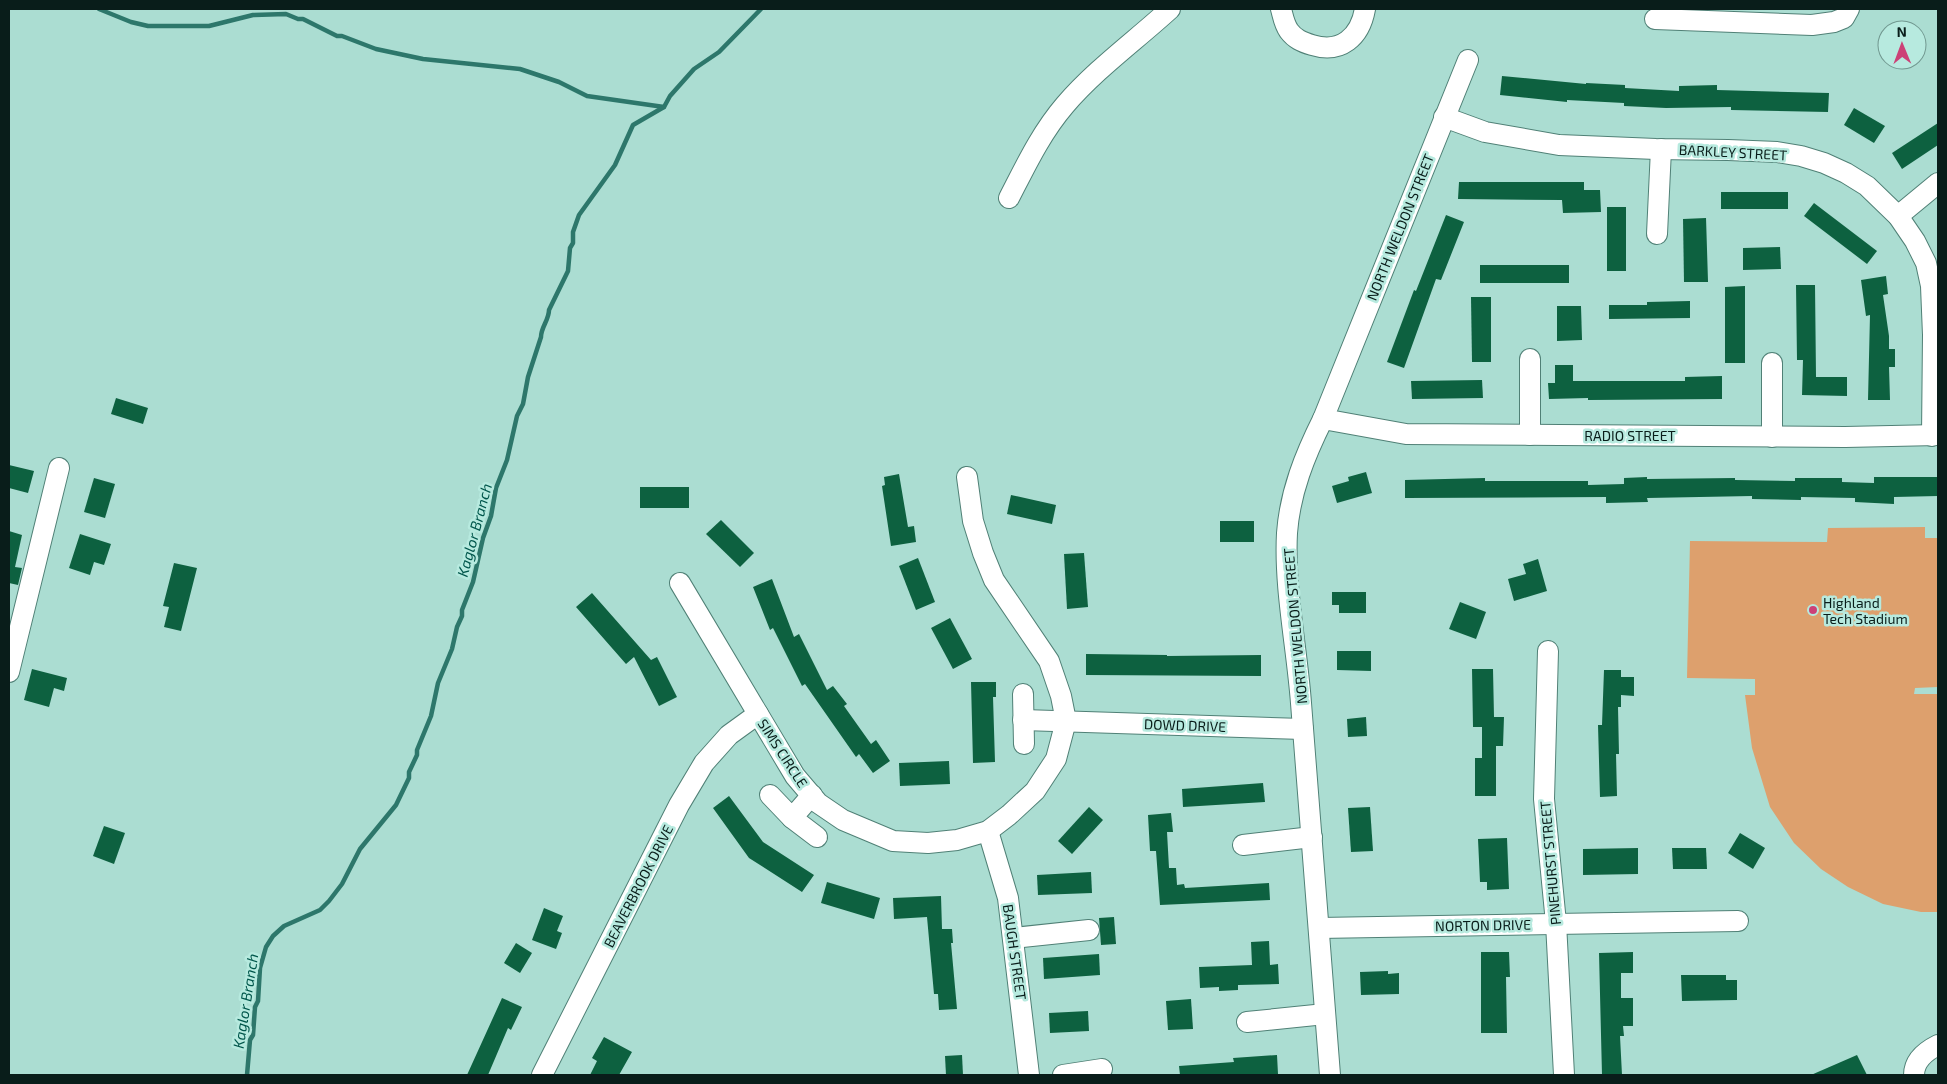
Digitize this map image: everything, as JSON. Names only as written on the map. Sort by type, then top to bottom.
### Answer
[{"type":"street","points":[[1010,198],[1040,138],[1065,105],[1101,70],[1170,9]]},
{"type":"street","points":[[1280,9],[1285,24],[1298,41],[1324,48],[1344,43],[1356,34],[1363,19],[1365,9]]},
{"type":"street","points":[[1655,19],[1812,25],[1834,22],[1844,18],[1849,9]]},
{"type":"street","name":"NORTH WELDON STREET","points":[[1330,1075],[1287,534],[1295,486],[1311,442],[1324,419],[1468,60]]},
{"type":"street","name":"BARKLEY STREET","points":[[1444,117],[1485,132],[1559,145],[1777,152],[1801,156],[1824,163],[1846,173],[1867,186],[1898,216],[1915,241],[1926,263],[1931,286],[1935,435]]},
{"type":"street","points":[[1657,234],[1661,149]]},
{"type":"street","points":[[1898,216],[1938,183]]},
{"type":"street","points":[[1530,359],[1530,435]]},
{"type":"street","points":[[1772,363],[1772,437]]},
{"type":"street","name":"RADIO STREET","points":[[1324,419],[1406,434],[1772,437],[1935,435]]},
{"type":"street","points":[[9,672],[59,468]]},
{"type":"street","name":"SIMS CIRCLE","points":[[680,583],[795,776],[818,803],[843,820],[894,841],[928,843],[957,840],[988,831],[1009,816],[1035,791],[1056,759],[1066,721],[1061,696],[1049,661],[994,580],[983,553],[973,521],[967,477]]},
{"type":"street","name":"PINEHURST STREET","points":[[1548,651],[1544,799],[1556,923],[1564,1075]]},
{"type":"street","points":[[1023,694],[1024,744]]},
{"type":"street","name":"BEAVERBROOK DRIVE","points":[[542,1075],[679,805],[704,762],[729,735],[758,714]]},
{"type":"street","name":"DOWD DRIVE","points":[[1023,720],[1303,729]]},
{"type":"street","points":[[770,795],[792,818],[817,837]]},
{"type":"street","points":[[792,818],[812,796]]},
{"type":"street","name":"BAUGH STREET","points":[[988,831],[1008,898],[1030,1075]]},
{"type":"street","points":[[1243,845],[1312,838]]},
{"type":"street","name":"NORTON DRIVE","points":[[1319,928],[1738,921]]},
{"type":"street","points":[[1013,938],[1089,930]]},
{"type":"street","points":[[1247,1022],[1325,1014]]},
{"type":"street","points":[[1914,1075],[1914,1069],[1932,1048]]},
{"type":"street","points":[[1063,1075],[1102,1069]]},
{"type":"shaded area","points":[[1925,527],[1925,538],[1938,538],[1938,687],[1915,688],[1914,694],[1938,694],[1938,912],[1921,912],[1883,904],[1848,887],[1821,869],[1794,843],[1770,807],[1752,748],[1745,695],[1755,695],[1755,679],[1687,678],[1690,541],[1827,542],[1828,528]]},
{"type":"building","points":[[1502,76],[1586,84],[1625,85],[1625,88],[1679,91],[1679,86],[1717,85],[1717,90],[1829,93],[1828,112],[1731,110],[1731,107],[1666,108],[1624,106],[1624,103],[1567,100],[1567,102],[1500,95]]},
{"type":"building","points":[[1854,108],[1885,126],[1874,143],[1844,125]]},
{"type":"building","points":[[1938,123],[1938,145],[1902,169],[1892,153]]},
{"type":"building","points":[[1459,182],[1584,182],[1584,190],[1600,190],[1601,212],[1563,213],[1562,200],[1458,199]]},
{"type":"building","points":[[1721,192],[1788,192],[1788,209],[1721,209]]},
{"type":"building","points":[[1814,203],[1877,251],[1867,264],[1804,216]]},
{"type":"building","points":[[1607,207],[1626,207],[1626,271],[1607,271]]},
{"type":"building","points":[[1446,215],[1464,222],[1441,280],[1436,279],[1404,368],[1387,362],[1414,290],[1416,291]]},
{"type":"building","points":[[1706,218],[1708,282],[1684,282],[1683,219]]},
{"type":"building","points":[[1780,247],[1781,269],[1743,270],[1743,248]]},
{"type":"building","points":[[1480,265],[1569,265],[1569,283],[1480,283]]},
{"type":"building","points":[[1886,276],[1888,294],[1883,295],[1889,349],[1895,349],[1895,367],[1889,367],[1890,400],[1868,400],[1870,315],[1866,316],[1861,280]]},
{"type":"building","points":[[1796,285],[1815,285],[1816,377],[1847,377],[1847,396],[1802,395],[1803,360],[1797,360]]},
{"type":"building","points":[[1745,286],[1745,363],[1725,363],[1725,287]]},
{"type":"building","points":[[1471,297],[1491,297],[1491,362],[1472,362]]},
{"type":"building","points":[[1690,301],[1690,318],[1609,319],[1609,305],[1647,305],[1647,302]]},
{"type":"building","points":[[1557,306],[1581,306],[1582,340],[1557,341]]},
{"type":"building","points":[[1555,365],[1573,365],[1573,381],[1685,381],[1685,377],[1722,376],[1722,399],[1549,399],[1548,383],[1555,383]]},
{"type":"building","points":[[1482,380],[1483,398],[1412,399],[1411,381]]},
{"type":"building","points":[[116,398],[148,408],[143,424],[111,414]]},
{"type":"building","points":[[9,465],[34,471],[28,493],[9,488]]},
{"type":"building","points":[[1366,472],[1372,493],[1337,503],[1332,486],[1349,481],[1348,477]]},
{"type":"building","points":[[899,474],[908,527],[914,526],[916,542],[891,546],[882,486],[885,485],[884,477]]},
{"type":"building","points":[[1647,477],[1647,479],[1735,478],[1735,480],[1795,481],[1795,478],[1842,478],[1842,482],[1874,483],[1874,477],[1938,477],[1938,496],[1894,497],[1894,504],[1855,502],[1855,498],[1801,497],[1801,500],[1752,499],[1752,496],[1647,498],[1648,502],[1606,503],[1606,497],[1405,498],[1405,480],[1485,478],[1485,481],[1588,481],[1588,485],[1624,484],[1624,478]]},
{"type":"building","points":[[94,478],[115,484],[105,518],[84,512]]},
{"type":"building","points":[[640,487],[689,487],[689,508],[640,508]]},
{"type":"building","points":[[1011,495],[1056,505],[1052,524],[1007,514]]},
{"type":"building","points":[[721,520],[754,553],[740,567],[706,534]]},
{"type":"building","points":[[1220,521],[1254,521],[1254,542],[1220,542]]},
{"type":"building","points":[[9,531],[22,535],[15,567],[22,568],[18,585],[9,583]]},
{"type":"building","points":[[80,534],[111,544],[104,565],[94,562],[90,575],[69,568]]},
{"type":"building","points":[[1084,553],[1088,607],[1067,609],[1064,554]]},
{"type":"building","points":[[918,558],[935,602],[916,610],[899,566]]},
{"type":"building","points":[[1538,559],[1547,591],[1514,601],[1508,579],[1526,574],[1523,564]]},
{"type":"building","points":[[174,563],[197,568],[181,631],[164,627],[169,607],[163,606]]},
{"type":"building","points":[[772,579],[794,637],[799,634],[827,690],[833,686],[847,704],[844,706],[871,744],[876,740],[890,761],[873,773],[859,754],[856,757],[805,684],[802,686],[773,628],[770,630],[753,587]]},
{"type":"building","points":[[1332,592],[1366,592],[1366,613],[1339,613],[1339,605],[1332,605]]},
{"type":"building","points":[[592,593],[651,660],[657,657],[677,697],[659,706],[634,657],[626,664],[576,607]]},
{"type":"building","points":[[1460,602],[1486,612],[1476,639],[1449,629]]},
{"type":"building","points":[[950,618],[972,659],[953,669],[931,628]]},
{"type":"building","points":[[1337,651],[1371,651],[1371,671],[1337,670]]},
{"type":"building","points":[[1086,654],[1167,656],[1261,655],[1261,676],[1086,675]]},
{"type":"building","points":[[32,669],[67,678],[64,691],[54,688],[49,707],[24,700]]},
{"type":"building","points":[[1472,669],[1493,669],[1494,717],[1504,717],[1503,746],[1496,746],[1496,796],[1475,796],[1475,758],[1482,758],[1482,727],[1473,727]]},
{"type":"building","points":[[1604,670],[1621,670],[1621,677],[1634,677],[1634,696],[1621,695],[1621,707],[1618,707],[1619,754],[1616,754],[1617,796],[1600,797],[1598,725],[1602,725]]},
{"type":"building","points":[[971,682],[996,682],[996,697],[993,697],[995,762],[973,763]]},
{"type":"building","points":[[1366,717],[1367,736],[1348,737],[1347,719]]},
{"type":"building","points":[[949,761],[950,784],[900,786],[899,763]]},
{"type":"building","points":[[1263,783],[1265,802],[1183,807],[1182,789]]},
{"type":"building","points":[[729,796],[763,842],[814,875],[802,892],[749,858],[713,808]]},
{"type":"building","points":[[1089,807],[1103,820],[1072,854],[1058,841]]},
{"type":"building","points":[[1370,807],[1373,851],[1351,852],[1348,808]]},
{"type":"building","points":[[1171,813],[1173,832],[1167,832],[1169,868],[1176,868],[1177,885],[1184,884],[1185,888],[1269,883],[1270,900],[1160,905],[1156,851],[1150,851],[1148,815]]},
{"type":"building","points":[[104,826],[125,833],[114,864],[93,856]]},
{"type":"building","points":[[1740,833],[1765,848],[1753,869],[1728,853]]},
{"type":"building","points":[[1507,838],[1509,889],[1487,890],[1487,882],[1480,882],[1478,839]]},
{"type":"building","points":[[1638,848],[1638,874],[1583,875],[1583,849]]},
{"type":"building","points":[[1672,848],[1706,848],[1707,869],[1673,869]]},
{"type":"building","points":[[1091,872],[1092,893],[1038,895],[1037,875]]},
{"type":"building","points":[[827,882],[880,898],[874,919],[821,903]]},
{"type":"building","points":[[941,896],[942,929],[952,929],[953,943],[951,943],[957,1009],[939,1010],[938,994],[934,994],[927,917],[894,919],[893,898]]},
{"type":"building","points":[[544,908],[563,916],[557,931],[562,933],[556,949],[532,940]]},
{"type":"building","points":[[1114,917],[1116,944],[1101,945],[1099,918]]},
{"type":"building","points":[[1269,941],[1270,965],[1278,964],[1279,984],[1238,985],[1238,990],[1219,991],[1219,987],[1200,988],[1199,967],[1252,965],[1251,942]]},
{"type":"building","points":[[516,943],[532,953],[520,973],[504,963]]},
{"type":"building","points":[[1481,952],[1509,952],[1510,977],[1506,977],[1507,1033],[1481,1033]]},
{"type":"building","points":[[1633,952],[1633,973],[1621,973],[1621,998],[1633,998],[1633,1026],[1623,1026],[1624,1036],[1620,1036],[1622,1075],[1602,1075],[1599,953]]},
{"type":"building","points":[[1099,954],[1100,975],[1044,979],[1043,958]]},
{"type":"building","points":[[1388,971],[1388,974],[1399,973],[1399,994],[1361,995],[1360,972]]},
{"type":"building","points":[[1681,975],[1726,975],[1726,980],[1737,980],[1737,1000],[1682,1001]]},
{"type":"building","points":[[502,998],[522,1007],[511,1030],[508,1028],[488,1075],[467,1075]]},
{"type":"building","points":[[1191,999],[1193,1029],[1168,1030],[1166,1001]]},
{"type":"building","points":[[1088,1011],[1089,1031],[1050,1033],[1049,1013]]},
{"type":"building","points":[[604,1037],[632,1052],[619,1075],[590,1075],[597,1061],[592,1058]]},
{"type":"building","points":[[962,1055],[963,1075],[946,1075],[945,1056]]},
{"type":"building","points":[[1277,1055],[1278,1074],[1180,1075],[1179,1066],[1234,1062],[1233,1058]]},
{"type":"building","points":[[1857,1055],[1867,1075],[1811,1075]]},
{"type":"waterway","points":[[99,9],[131,22],[148,26],[209,26],[253,15],[286,14],[303,19],[337,36],[342,36],[376,49],[423,59],[520,69],[559,82],[587,96],[664,107]]},
{"type":"waterway","name":"Kaglor Branch","points":[[247,1075],[250,1040],[253,1035],[255,1007],[258,1001],[260,968],[266,947],[273,936],[284,926],[320,910],[329,901],[342,884],[360,849],[396,805],[409,778],[409,772],[431,716],[438,683],[452,649],[462,610],[473,582],[483,538],[491,516],[496,488],[507,460],[517,416],[523,404],[528,377],[542,330],[549,310],[568,271],[573,232],[579,215],[615,165],[633,125],[664,107],[670,96],[694,69],[719,52],[761,9]]},
{"type":"place","name":"Highland Tech Stadium","points":[[1813,610]]}]
